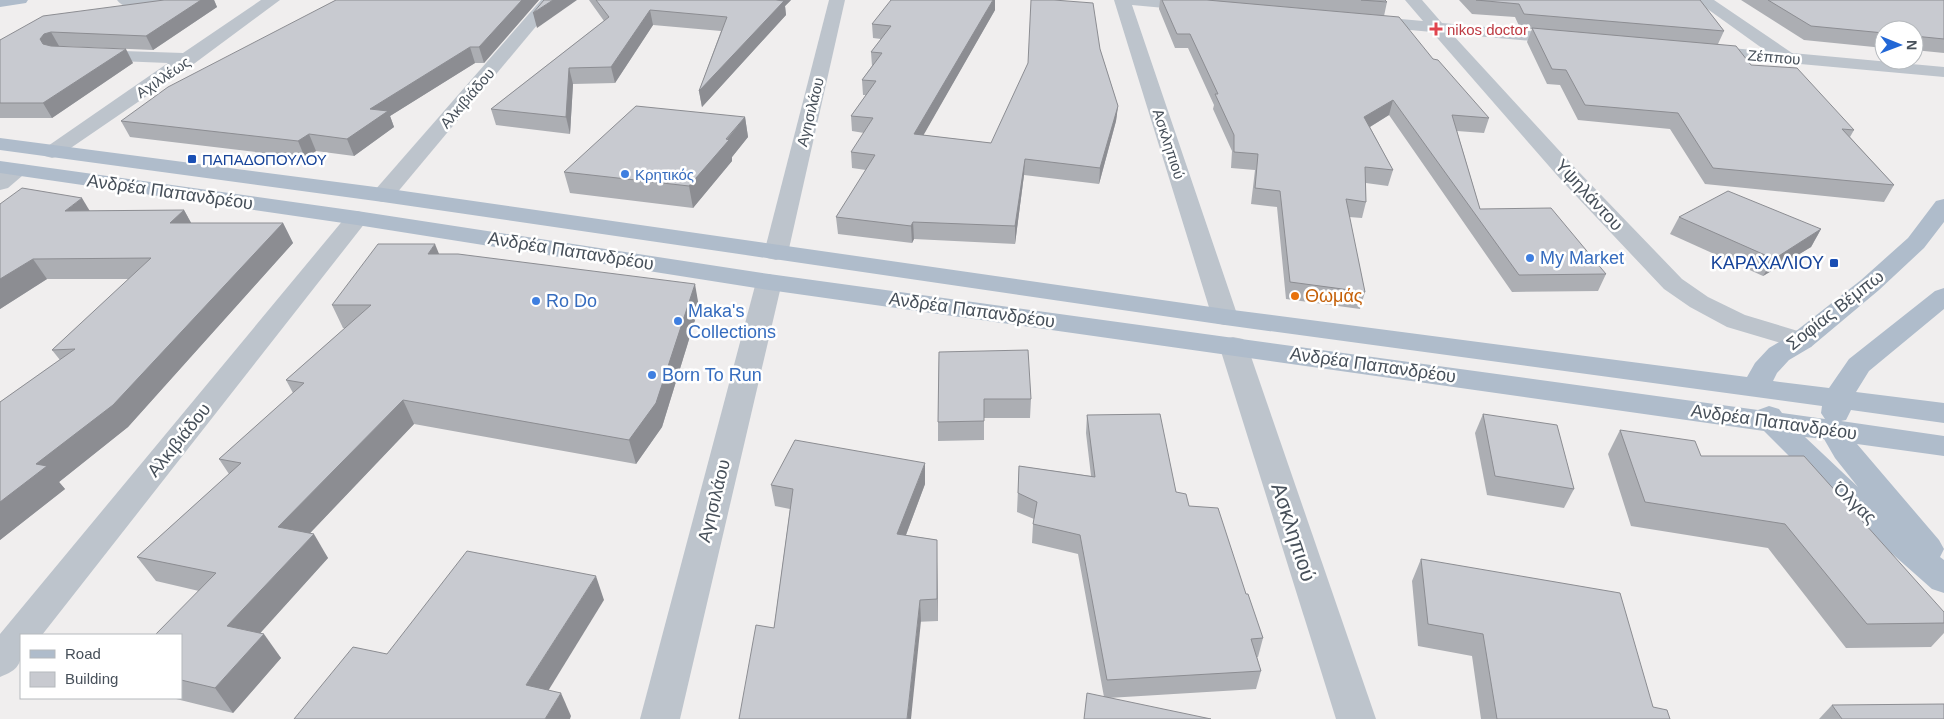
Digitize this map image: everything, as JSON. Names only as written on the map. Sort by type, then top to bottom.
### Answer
[{"type":"main road","name":"Ανδρέα Παπανδρέου","points":[[0,144],[383,195],[773,267]]},
{"type":"main road","name":"Ανδρέα Παπανδρέου","points":[[6,173],[357,218],[773,267],[1229,331],[1772,421],[1944,446]]},
{"type":"main road","name":"Σοφίας Βέμπω","points":[[1755,388],[1765,369],[1779,354],[1801,341],[1870,285],[1916,243],[1944,206]]},
{"type":"main road","points":[[1834,430],[1837,398],[1859,365],[1944,296]]},
{"type":"main road","name":"Ανδρέα Παπανδρέου","points":[[1229,331],[1755,388],[1944,413]]},
{"type":"main road","points":[[1755,388],[1772,421]]},
{"type":"main road","name":"Όλγας","points":[[1772,421],[1815,466],[1867,515],[1944,579]]},
{"type":"main road","name":"Όλγας","points":[[1834,430],[1850,456],[1930,552],[1944,566]]},
{"type":"street","points":[[125,0],[137,5],[189,0]]},
{"type":"street","name":"Αχιλλέως","points":[[52,152],[272,0]]},
{"type":"street","name":"Αλκιβιάδου","points":[[383,195],[550,0]]},
{"type":"street","name":"Αγησιλάου","points":[[660,719],[773,267],[837,0]]},
{"type":"street","points":[[1124,0],[1214,8]]},
{"type":"street","name":"Ασκληπιού","points":[[1124,0],[1229,331],[1356,719]]},
{"type":"street","name":"Υψηλάντου","points":[[1413,0],[1570,176],[1673,284],[1699,302],[1736,321],[1801,341]]},
{"type":"street","points":[[1703,0],[1787,58]]},
{"type":"street","points":[[1351,20],[1578,40]]},
{"type":"street","name":"Ζέππου","points":[[1687,49],[1944,72]]},
{"type":"street","points":[[75,54],[189,59]]},
{"type":"street","name":"Αλκιβιάδου","points":[[22,634],[357,218]]},
{"type":"street","name":"Αλκιβιάδου","points":[[0,661],[20,636]]},
{"type":"building","points":[[164,0],[201,0],[146,36],[51,32],[44,34],[40,39],[43,44],[51,46],[126,49],[43,103],[0,103],[0,40],[43,16]]},
{"type":"building","points":[[336,0],[522,0],[479,47],[470,47],[370,109],[388,111],[347,139],[309,134],[298,141],[121,121],[168,87]]},
{"type":"building","points":[[544,0],[553,0],[533,13]]},
{"type":"building","points":[[596,0],[784,1],[699,91],[727,17],[650,10],[611,67],[569,68],[566,117],[491,109],[609,17]]},
{"type":"building","points":[[891,0],[993,0],[914,134],[991,143],[1028,63],[1031,0],[1093,3],[1100,49],[1118,106],[1100,168],[1025,159],[1015,226],[913,222],[911,226],[836,217],[875,155],[851,152],[873,118],[851,116],[876,81],[862,80],[882,53],[871,52],[891,26],[872,24]]},
{"type":"building","points":[[1162,0],[1207,0],[1399,17],[1433,59],[1438,60],[1489,118],[1452,115],[1480,209],[1551,208],[1606,274],[1519,275],[1393,100],[1364,117],[1393,170],[1365,167],[1366,202],[1346,199],[1365,292],[1290,282],[1280,191],[1255,188],[1258,154],[1234,152],[1234,135],[1215,94],[1218,94],[1190,34],[1177,34]]},
{"type":"building","points":[[1361,0],[1385,0],[1387,2]]},
{"type":"building","points":[[1476,0],[1700,0],[1724,31],[1524,14],[1519,4]]},
{"type":"building","points":[[1768,0],[1944,0],[1944,39],[1924,37],[1924,20],[1874,20],[1874,32],[1811,26]]},
{"type":"building","points":[[1532,28],[1736,46],[1751,65],[1797,68],[1854,130],[1842,129],[1894,185],[1713,168],[1678,113],[1585,105],[1566,70],[1552,69]]},
{"type":"building","points":[[636,106],[745,117],[726,139],[729,140],[689,186],[564,172]]},
{"type":"building","points":[[22,188],[82,198],[65,211],[184,210],[170,223],[283,223],[113,405],[36,464],[47,466],[0,502],[0,402],[75,349],[52,350],[151,258],[33,259],[0,279],[0,204]]},
{"type":"building","points":[[1728,191],[1821,229],[1774,259],[1679,217]]},
{"type":"building","points":[[378,244],[435,244],[428,254],[458,254],[695,284],[656,403],[629,440],[403,400],[278,527],[314,534],[227,626],[264,634],[215,688],[182,680],[182,634],[156,634],[216,573],[137,557],[241,463],[219,459],[304,383],[286,380],[371,305],[332,305]]},
{"type":"building","points":[[1028,350],[1031,399],[984,399],[984,421],[938,422],[939,352]]},
{"type":"building","points":[[1160,414],[1176,492],[1186,494],[1189,506],[1218,508],[1246,594],[1248,594],[1263,638],[1251,639],[1261,671],[1107,680],[1080,535],[1033,524],[1037,502],[1018,493],[1019,466],[1095,477],[1087,415]]},
{"type":"building","points":[[1483,414],[1557,425],[1574,489],[1495,476]]},
{"type":"building","points":[[1620,430],[1695,441],[1701,456],[1804,456],[1944,612],[1944,623],[1867,624],[1785,524],[1645,502]]},
{"type":"building","points":[[795,440],[925,463],[897,534],[937,540],[937,599],[920,600],[907,719],[739,719],[756,625],[774,628],[793,489],[771,485]]},
{"type":"building","points":[[467,551],[596,576],[526,685],[561,693],[545,719],[294,719],[353,647],[387,654]]},
{"type":"building","points":[[1421,559],[1620,593],[1653,707],[1667,710],[1670,719],[1497,719],[1483,634],[1428,624]]},
{"type":"building","points":[[1087,693],[1211,719],[1084,719]]},
{"type":"building","points":[[1944,704],[1944,719],[1842,719],[1832,705]]},
{"type":"place","name":"nikos doctor","points":[[1436,29]]},
{"type":"place","name":"ΠΑΠΑΔΟΠΟΥΛΟΥ","points":[[192,159]]},
{"type":"place","name":"Κρητικός","points":[[625,174]]},
{"type":"place","name":"My Market","points":[[1530,258]]},
{"type":"place","name":"ΚΑΡΑΧΑΛΙΟΥ","points":[[1834,263]]},
{"type":"place","name":"Θωμάς","points":[[1295,296]]},
{"type":"place","name":"Ro Do","points":[[536,301]]},
{"type":"place","name":"Maka's Collections","points":[[678,321]]},
{"type":"place","name":"Born To Run","points":[[652,375]]}]
